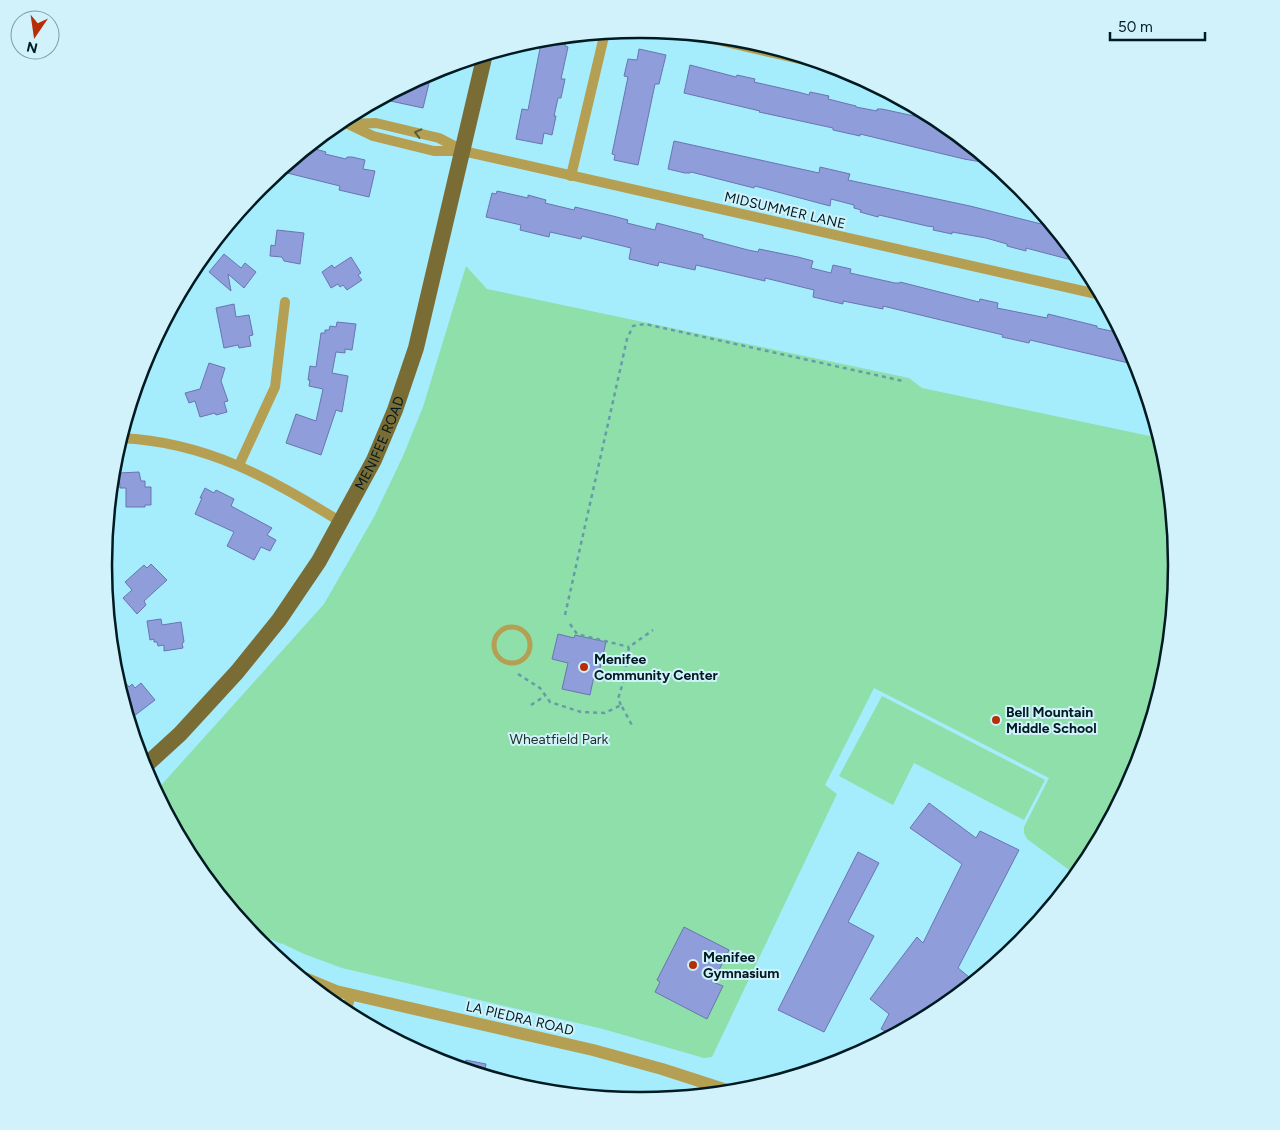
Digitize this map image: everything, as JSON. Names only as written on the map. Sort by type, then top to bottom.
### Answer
[{"type":"main road","name":"MENIFEE ROAD","points":[[151,761],[180,734],[230,679],[279,620],[309,577],[374,460],[395,410],[416,348],[483,61]]},
{"type":"street","points":[[571,176],[603,39]]},
{"type":"street","name":"MIDSUMMER LANE","points":[[355,121],[376,123],[439,138],[463,151],[1092,293]]},
{"type":"street","points":[[239,466],[275,387],[285,302]]},
{"type":"street","points":[[128,439],[167,443],[195,449],[239,466],[276,484],[341,522]]},
{"type":"street","points":[[348,1005],[351,994]]},
{"type":"street","name":"LA PIEDRA ROAD","points":[[337,996],[351,994],[593,1050],[655,1066],[714,1087]]},
{"type":"lane","points":[[510,627],[522,630],[529,638],[530,650],[528,655],[518,663],[505,662],[496,654],[494,648],[496,636],[510,627]]},
{"type":"path","points":[[565,615],[627,339],[634,326],[645,324],[903,381]]},
{"type":"path","points":[[570,624],[577,634],[629,647]]},
{"type":"path","points":[[634,727],[618,699],[624,679],[629,647],[653,630]]},
{"type":"path","points":[[518,674],[540,688],[550,702],[589,714],[605,713],[621,705]]},
{"type":"path","points":[[532,706],[545,696]]},
{"type":"green space","name":"Wheatfield Park","points":[[466,266],[487,289],[909,378],[922,388],[1152,436],[1163,496],[1168,565],[1163,634],[1150,702],[1140,735],[1113,798],[1079,858],[1070,870],[1027,839],[1024,833],[1024,827],[1049,778],[874,688],[825,785],[837,794],[712,1057],[704,1058],[603,1029],[342,968],[266,937],[243,913],[201,858],[183,829],[161,785],[324,604],[374,517],[403,456],[423,407]]},
{"type":"green space","points":[[882,696],[1045,780],[1024,820],[914,763],[893,805],[839,776]]},
{"type":"building","points":[[566,43],[565,46],[568,47],[561,79],[565,79],[561,98],[558,98],[552,135],[544,133],[542,144],[516,139],[522,109],[528,110],[540,47]]},
{"type":"building","points":[[639,49],[666,55],[659,84],[655,84],[638,165],[614,160],[615,155],[612,154],[628,77],[624,76],[628,59],[637,60]]},
{"type":"building","points":[[690,65],[736,77],[737,75],[755,79],[754,82],[809,95],[810,92],[829,96],[828,99],[856,107],[877,111],[877,109],[882,109],[918,117],[980,162],[860,134],[860,136],[833,130],[833,128],[684,93]]},
{"type":"building","points":[[429,82],[423,108],[390,101]]},
{"type":"building","points":[[674,141],[819,173],[820,167],[850,174],[848,180],[970,206],[1043,224],[1070,259],[1026,248],[1026,251],[986,238],[952,232],[952,234],[933,230],[934,227],[879,215],[878,217],[860,212],[861,210],[854,208],[854,205],[831,199],[830,206],[755,186],[754,188],[691,172],[685,173],[668,169]]},
{"type":"building","points":[[316,149],[326,152],[325,154],[346,159],[347,157],[352,157],[365,160],[363,169],[375,171],[369,197],[339,190],[340,186],[287,173]]},
{"type":"building","points":[[497,191],[528,198],[528,195],[546,200],[545,203],[574,210],[575,207],[613,216],[628,220],[627,223],[655,230],[657,223],[703,235],[703,238],[748,250],[758,252],[759,249],[813,261],[811,268],[831,273],[833,265],[851,269],[850,273],[895,283],[900,282],[979,302],[980,299],[998,303],[997,308],[1047,318],[1048,314],[1097,326],[1097,328],[1113,331],[1127,363],[1030,340],[1029,343],[1002,337],[1003,335],[883,306],[883,309],[843,301],[843,304],[813,297],[814,290],[765,278],[765,281],[696,265],[695,270],[659,262],[658,266],[629,259],[631,248],[582,236],[581,239],[550,232],[549,237],[520,230],[521,225],[486,217],[492,193],[496,194]]},
{"type":"building","points":[[277,230],[304,233],[300,264],[284,261],[282,257],[270,256],[271,245],[275,246]]},
{"type":"building","points":[[224,254],[241,268],[245,263],[256,272],[244,288],[228,274],[231,291],[209,272]]},
{"type":"building","points":[[351,257],[361,273],[358,275],[362,280],[347,290],[343,285],[340,287],[338,284],[331,288],[322,272],[332,265],[334,268]]},
{"type":"building","points":[[234,304],[236,317],[249,315],[253,335],[249,336],[251,346],[239,348],[238,345],[224,348],[216,308]]},
{"type":"building","points":[[337,322],[356,324],[352,350],[345,349],[345,353],[336,352],[332,373],[348,376],[342,412],[336,410],[321,455],[286,443],[296,414],[316,421],[323,389],[309,386],[310,366],[316,367],[321,333],[329,330],[330,326],[336,327]]},
{"type":"building","points":[[209,363],[225,368],[221,381],[228,401],[224,402],[227,412],[200,417],[195,401],[189,403],[185,393],[200,389]]},
{"type":"building","points":[[139,472],[141,481],[145,481],[145,487],[151,487],[151,505],[145,505],[145,507],[126,507],[126,488],[120,488],[121,473]]},
{"type":"building","points":[[205,488],[214,493],[216,490],[234,499],[231,506],[272,528],[267,535],[276,540],[270,551],[261,547],[254,560],[227,546],[234,532],[195,514]]},
{"type":"building","points":[[151,564],[167,580],[144,601],[146,605],[137,614],[123,598],[132,590],[125,582],[144,565],[147,568]]},
{"type":"building","points":[[161,619],[162,625],[181,622],[183,648],[164,651],[164,645],[158,646],[154,639],[150,640],[147,621]]},
{"type":"building","name":"Menifee Community Center","points":[[558,634],[574,638],[575,635],[606,642],[599,672],[595,671],[590,695],[562,689],[568,663],[552,659]]},
{"type":"building","points":[[126,683],[129,687],[132,684],[135,688],[141,683],[155,700],[134,716]]},
{"type":"building","points":[[929,803],[976,838],[980,831],[1019,850],[958,968],[969,977],[933,1004],[886,1031],[881,1029],[889,1014],[870,999],[917,937],[923,943],[962,864],[910,828]]},
{"type":"building","points":[[858,852],[879,863],[848,922],[874,936],[824,1032],[778,1010]]},
{"type":"building","name":"Menifee Gymnasium","points":[[684,927],[729,950],[713,982],[723,986],[707,1019],[655,992],[660,982],[657,980]]},
{"type":"building","points":[[466,1060],[486,1064],[485,1070],[470,1065],[465,1063]]},
{"type":"place","name":"Menifee Community Center","points":[[584,667]]},
{"type":"place","name":"Bell Mountain Middle School","points":[[996,720]]},
{"type":"place","name":"Menifee Gymnasium","points":[[693,965]]}]
